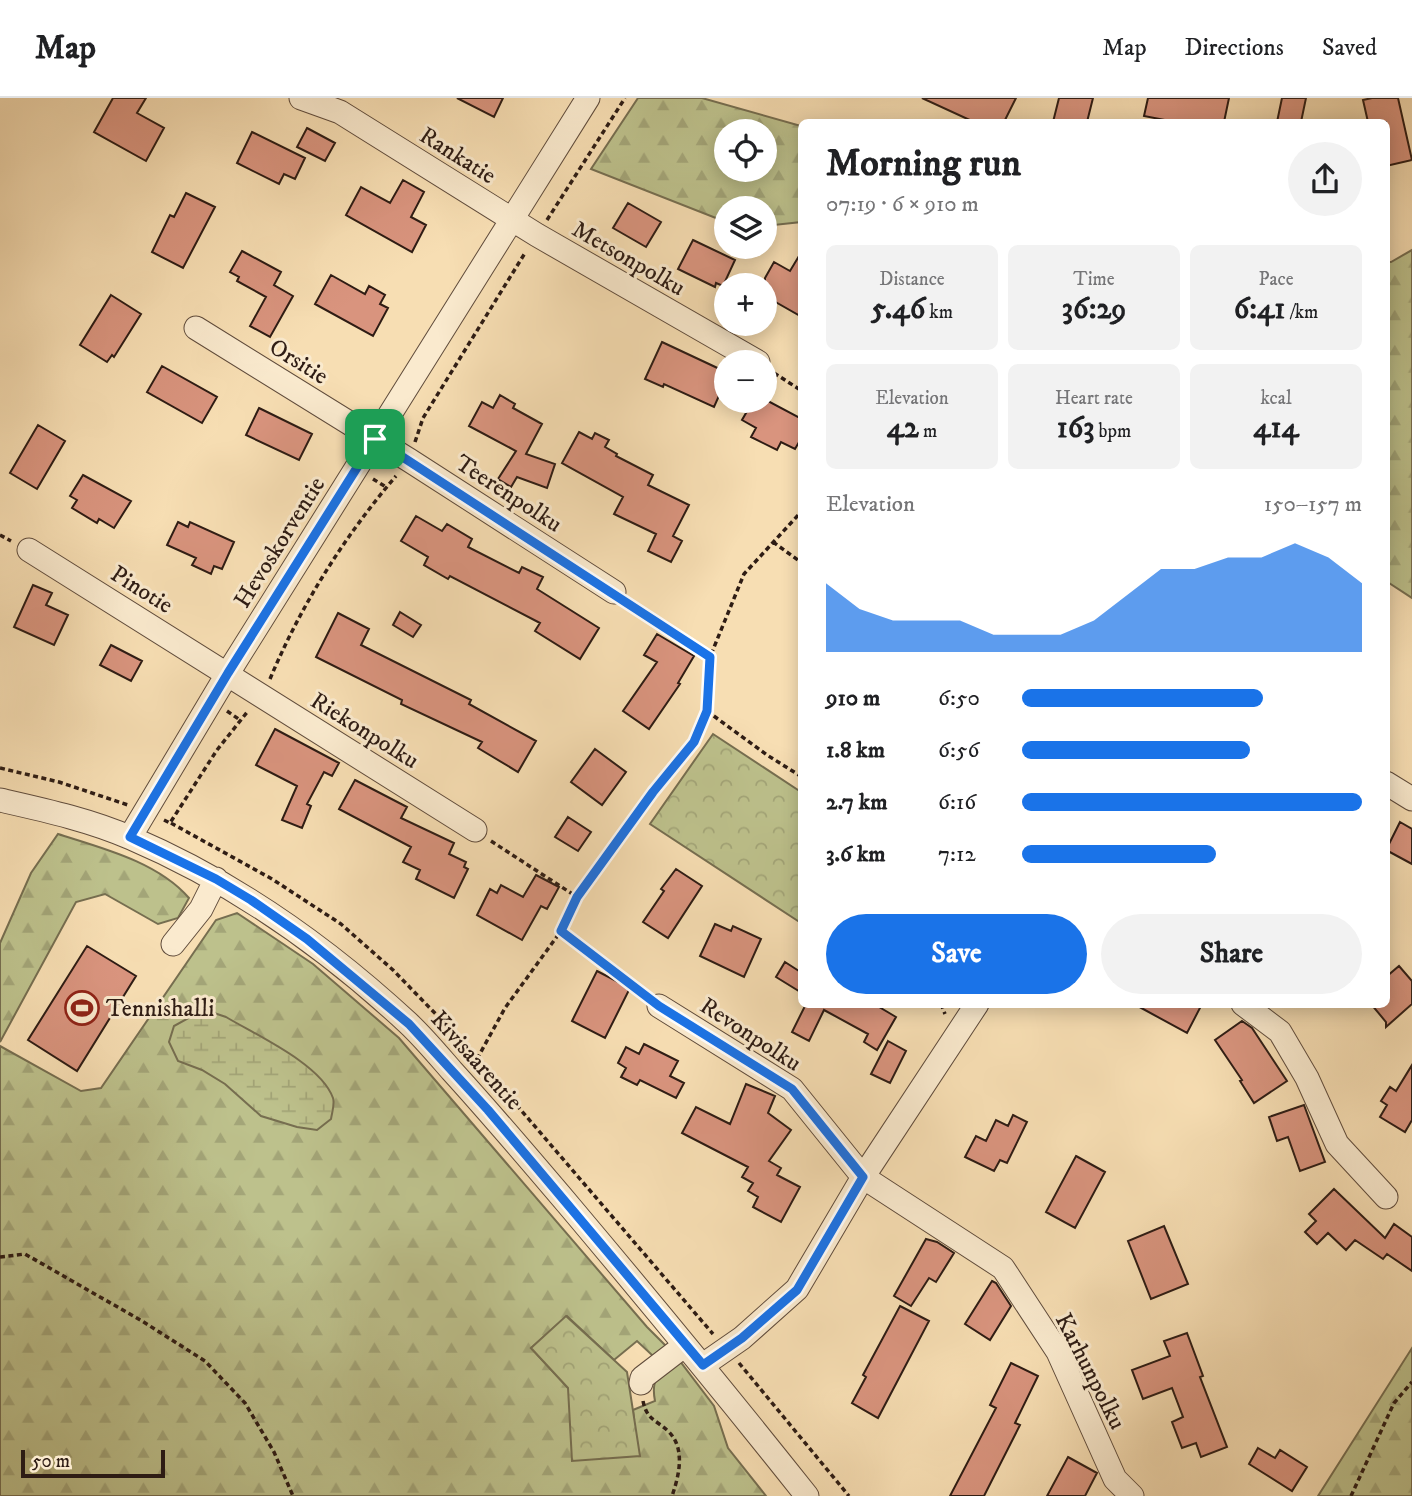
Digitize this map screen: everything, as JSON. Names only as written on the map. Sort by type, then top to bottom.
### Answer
[{"type":"street","name":"Rankatie","points":[[301,98],[340,112],[511,220]]},
{"type":"street","name":"Hevoskorventie","points":[[130,837],[228,673],[588,98]]},
{"type":"street","name":"Metsonpolku","points":[[511,220],[737,350]]},
{"type":"street","name":"Orsitie","points":[[195,328],[375,439]]},
{"type":"street","name":"Teerenpolku","points":[[375,439],[614,592]]},
{"type":"street","name":"Pinotie","points":[[29,550],[228,673]]},
{"type":"street","name":"Riekonpolku","points":[[228,673],[475,830]]},
{"type":"street","points":[[1390,785],[1412,799]]},
{"type":"street","name":"Kivisaarentie","points":[[0,800],[54,812],[130,837],[216,879],[307,939],[409,1024],[488,1110],[703,1365],[807,1496]]},
{"type":"street","points":[[173,944],[201,909],[216,879]]},
{"type":"street","name":"Revonpolku","points":[[659,1006],[792,1089],[863,1177]]},
{"type":"street","points":[[703,1365],[752,1330],[797,1290],[863,1177],[974,1008]]},
{"type":"street","points":[[1248,1008],[1280,1032],[1307,1078],[1337,1144],[1386,1197]]},
{"type":"street","name":"Karhunpolku","points":[[863,1177],[1003,1268],[1058,1352],[1115,1479],[1132,1496]]},
{"type":"street","points":[[641,1383],[642,1378],[685,1345]]},
{"type":"path","points":[[777,374],[798,388]]},
{"type":"path","points":[[477,1059],[505,1008],[561,931],[577,897],[653,792],[694,742],[707,711],[710,657],[744,573],[798,515]]},
{"type":"path","points":[[773,542],[798,560]]},
{"type":"path","points":[[614,592],[710,657]]},
{"type":"path","points":[[707,711],[766,755],[798,774]]},
{"type":"path","points":[[475,830],[577,897]]},
{"type":"path","points":[[561,931],[659,1006]]},
{"type":"path","points":[[0,1257],[24,1254],[142,1321],[205,1361],[245,1403],[274,1452],[293,1496]]},
{"type":"path","points":[[1352,1496],[1394,1403],[1412,1382]]},
{"type":"path","points":[[641,1383],[649,1418],[670,1433],[677,1447],[680,1458],[679,1477],[672,1496]]},
{"type":"green space","points":[[638,98],[702,98],[776,119],[714,119],[714,182],[777,182],[777,119],[798,125],[798,222],[777,225],[777,196],[714,196],[714,217],[591,169]]},
{"type":"green space","points":[[1412,250],[1412,598],[1390,584],[1391,262]]},
{"type":"green space","points":[[713,734],[798,790],[798,921],[650,824]]},
{"type":"green space","points":[[58,834],[111,851],[146,866],[176,885],[189,898],[178,918],[158,924],[105,894],[76,902],[0,1042],[0,943],[31,873]]},
{"type":"green space","points":[[237,913],[313,964],[399,1038],[666,1346],[653,1356],[637,1341],[614,1360],[567,1316],[531,1348],[568,1388],[634,1418],[633,1410],[655,1401],[654,1386],[658,1376],[679,1360],[714,1406],[728,1448],[766,1496],[0,1496],[0,1046],[81,1091],[101,1088],[216,920]]},
{"type":"green space","points":[[214,1013],[226,1017],[302,1062],[326,1085],[333,1098],[331,1119],[317,1130],[261,1116],[225,1084],[202,1070],[178,1061],[169,1042],[174,1026],[194,1015]]},
{"type":"green space","points":[[566,1316],[627,1372],[640,1456],[572,1461],[568,1388],[531,1348]]},
{"type":"green space","points":[[1412,1348],[1412,1496],[1318,1496]]},
{"type":"building","points":[[113,98],[146,98],[137,113],[164,128],[146,161],[94,132]]},
{"type":"building","points":[[457,98],[503,98],[494,117]]},
{"type":"building","points":[[922,98],[1016,98],[1006,119],[968,119]]},
{"type":"building","points":[[1059,98],[1093,98],[1088,119],[1054,119]]},
{"type":"building","points":[[1148,98],[1229,98],[1225,119],[1160,119],[1144,116]]},
{"type":"building","points":[[1282,98],[1306,98],[1302,119],[1278,119]]},
{"type":"building","points":[[1398,98],[1412,160],[1390,165],[1390,119],[1367,119],[1363,100]]},
{"type":"building","points":[[307,128],[335,143],[325,161],[297,147]]},
{"type":"building","points":[[252,132],[305,158],[295,179],[284,174],[279,184],[237,163]]},
{"type":"building","points":[[403,180],[424,192],[411,217],[426,225],[412,252],[346,215],[361,187],[390,203]]},
{"type":"building","points":[[186,193],[215,207],[183,268],[152,252],[170,215],[174,217]]},
{"type":"building","points":[[628,203],[661,222],[646,247],[613,228]]},
{"type":"building","points":[[693,240],[714,250],[714,259],[735,260],[729,273],[714,273],[714,287],[678,269]]},
{"type":"building","points":[[242,251],[281,272],[274,285],[293,296],[270,337],[250,326],[266,297],[237,281],[239,277],[230,272]]},
{"type":"building","points":[[798,258],[798,315],[777,303],[777,273],[768,273],[774,262],[790,271]]},
{"type":"building","points":[[331,275],[365,294],[369,286],[385,295],[380,304],[388,308],[373,336],[315,304]]},
{"type":"building","points":[[111,295],[141,314],[114,357],[112,355],[107,362],[80,345]]},
{"type":"building","points":[[662,342],[714,366],[714,407],[664,384],[663,387],[645,379]]},
{"type":"building","points":[[162,366],[217,397],[202,423],[147,392]]},
{"type":"building","points":[[500,395],[515,404],[513,408],[542,424],[526,454],[555,464],[547,488],[517,477],[511,487],[498,479],[516,451],[469,426],[482,402],[493,408]]},
{"type":"building","points":[[777,406],[798,417],[798,444],[795,449],[781,442],[777,450],[751,437],[756,428],[742,420],[746,413],[777,413]]},
{"type":"building","points":[[259,408],[312,434],[299,460],[246,435]]},
{"type":"building","points":[[38,425],[65,441],[37,489],[10,473]]},
{"type":"building","points":[[579,432],[592,439],[595,433],[609,440],[605,447],[617,454],[616,456],[653,475],[648,485],[689,505],[673,536],[682,541],[671,562],[648,551],[656,534],[614,514],[623,497],[562,463]]},
{"type":"building","points":[[83,475],[131,501],[114,528],[99,519],[97,523],[72,508],[77,500],[70,496]]},
{"type":"building","points":[[416,516],[442,531],[447,524],[472,539],[468,547],[519,573],[522,567],[543,577],[537,589],[599,628],[580,659],[535,631],[540,623],[424,565],[428,557],[401,541]]},
{"type":"building","points":[[178,522],[188,527],[190,522],[234,542],[222,569],[214,566],[211,574],[192,565],[196,558],[167,545]]},
{"type":"building","points":[[33,585],[52,593],[46,605],[68,615],[54,645],[14,627]]},
{"type":"building","points":[[400,612],[421,625],[413,637],[393,625]]},
{"type":"building","points":[[338,613],[369,629],[361,645],[471,700],[469,704],[536,741],[518,772],[478,748],[482,742],[401,704],[402,700],[316,657]]},
{"type":"building","points":[[657,634],[694,656],[678,683],[680,684],[649,729],[623,711],[657,662],[644,655]]},
{"type":"building","points":[[111,645],[142,661],[131,681],[100,665]]},
{"type":"building","points":[[275,729],[339,763],[332,776],[324,772],[307,804],[311,806],[302,828],[282,820],[297,786],[256,765]]},
{"type":"building","points":[[595,749],[626,772],[602,805],[571,782]]},
{"type":"building","points":[[355,780],[407,807],[401,818],[454,843],[449,854],[466,862],[464,867],[468,869],[454,898],[416,879],[420,870],[403,862],[411,847],[339,809]]},
{"type":"building","points":[[568,817],[591,832],[578,851],[555,837]]},
{"type":"building","points":[[1400,822],[1412,829],[1412,864],[1390,852],[1390,842]]},
{"type":"building","points":[[676,869],[702,886],[668,938],[643,922],[664,891],[661,889]]},
{"type":"building","points":[[536,875],[559,887],[547,909],[541,906],[522,940],[477,915],[490,889],[497,893],[501,885],[523,897]]},
{"type":"building","points":[[715,924],[731,931],[733,926],[761,939],[744,977],[700,956]]},
{"type":"building","name":"Tennishalli","points":[[87,946],[136,976],[77,1071],[28,1040]]},
{"type":"building","points":[[785,962],[798,970],[798,991],[776,977]]},
{"type":"building","points":[[1399,966],[1412,981],[1412,1004],[1386,1027],[1386,1022],[1374,1008],[1390,1008],[1390,974]]},
{"type":"building","points":[[597,971],[630,988],[605,1038],[572,1021]]},
{"type":"building","points":[[804,1008],[881,1008],[896,1017],[877,1050],[864,1042],[868,1034],[824,1010],[809,1041],[792,1032]]},
{"type":"building","points":[[1141,1008],[1200,1008],[1187,1033]]},
{"type":"building","points":[[1242,1021],[1252,1028],[1287,1081],[1254,1103],[1215,1040]]},
{"type":"building","points":[[888,1041],[906,1051],[890,1083],[871,1074]]},
{"type":"building","points":[[644,1044],[678,1061],[670,1076],[684,1083],[676,1098],[640,1080],[637,1085],[621,1077],[626,1068],[618,1063],[626,1047],[639,1054]]},
{"type":"building","points":[[1412,1065],[1412,1120],[1405,1132],[1380,1117],[1387,1105],[1381,1101],[1390,1087],[1396,1091]]},
{"type":"building","points":[[746,1084],[775,1096],[768,1113],[791,1130],[769,1161],[781,1168],[777,1175],[800,1187],[781,1222],[753,1207],[758,1197],[748,1191],[753,1183],[742,1177],[748,1167],[682,1133],[696,1107],[730,1124]]},
{"type":"building","points":[[1304,1105],[1325,1162],[1300,1171],[1288,1137],[1277,1141],[1269,1117]]},
{"type":"building","points":[[1013,1115],[1027,1122],[1007,1163],[1000,1160],[994,1171],[965,1157],[976,1136],[986,1141],[996,1120],[1008,1126]]},
{"type":"building","points":[[1076,1156],[1105,1172],[1075,1228],[1046,1212]]},
{"type":"building","points":[[1334,1189],[1385,1238],[1394,1224],[1412,1237],[1412,1271],[1387,1254],[1383,1259],[1355,1240],[1346,1250],[1328,1233],[1317,1244],[1305,1232],[1316,1221],[1309,1214]]},
{"type":"building","points":[[1164,1226],[1188,1284],[1151,1299],[1128,1241]]},
{"type":"building","points":[[926,1239],[937,1242],[954,1253],[936,1282],[929,1278],[911,1306],[894,1296]]},
{"type":"building","points":[[992,1281],[1011,1306],[990,1340],[965,1324]]},
{"type":"building","points":[[900,1306],[929,1321],[878,1418],[852,1403],[866,1377],[863,1375]]},
{"type":"building","points":[[1187,1333],[1203,1376],[1200,1377],[1227,1447],[1201,1457],[1196,1443],[1182,1448],[1172,1422],[1183,1417],[1172,1388],[1143,1399],[1132,1370],[1170,1356],[1164,1341]]},
{"type":"building","points":[[1011,1363],[1038,1376],[1015,1423],[1020,1425],[984,1496],[950,1496],[996,1408],[990,1405]]},
{"type":"building","points":[[1258,1448],[1275,1458],[1280,1450],[1307,1467],[1292,1491],[1249,1464]]},
{"type":"building","points":[[1068,1457],[1097,1473],[1085,1496],[1047,1496]]},
{"type":"place","name":"Tennishalli","points":[[82,1008]]},
{"type":"route","points":[[375,439],[614,592],[710,657],[707,711],[694,742],[653,792],[577,897],[561,931],[659,1006],[792,1089],[863,1177],[797,1290],[742,1338],[703,1365],[488,1110],[409,1024],[307,939],[251,900],[216,879],[130,837],[228,673],[375,439]]}]
